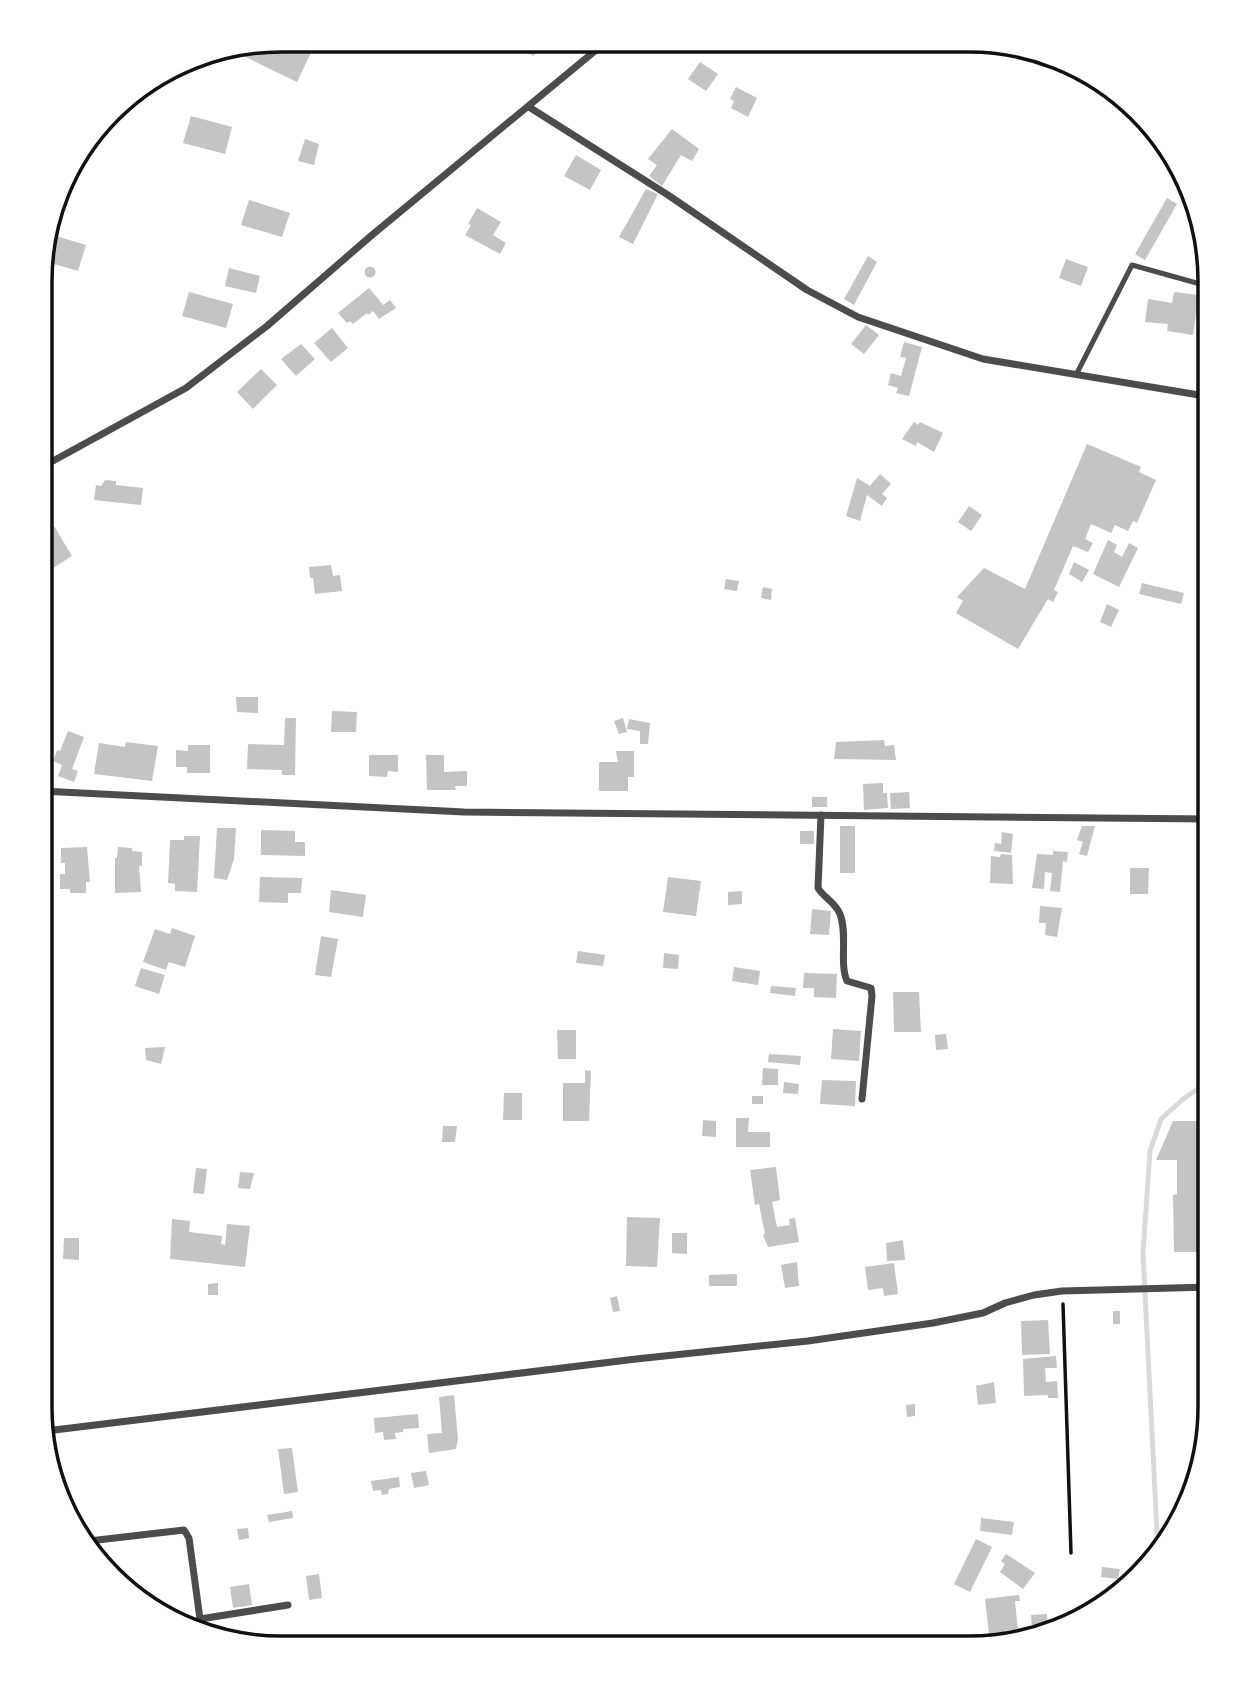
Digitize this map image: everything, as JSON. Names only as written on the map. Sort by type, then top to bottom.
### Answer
[{"type":"street","points":[[52,462],[186,388],[267,326],[372,234],[594,52]]},
{"type":"street","points":[[529,107],[668,195],[807,290],[858,317],[983,359],[1198,395]]},
{"type":"street","points":[[52,791],[464,811],[1198,819]]},
{"type":"street","points":[[821,815],[818,888],[823,896],[834,904],[840,915],[844,933],[844,974],[847,981],[871,988],[862,1099]]},
{"type":"street","points":[[54,1430],[636,1359],[807,1341],[946,1320],[984,1312],[1034,1295],[1062,1291],[1198,1287]]},
{"type":"street","points":[[95,1540],[184,1530],[189,1538],[200,1619],[288,1605]]},
{"type":"lane","points":[[1076,375],[1132,265],[1198,283]]},
{"type":"path","points":[[1062,1291],[1071,1553]]},
{"type":"building","points":[[311,52],[297,82],[243,56]]},
{"type":"building","points":[[700,62],[718,74],[706,91],[688,79]]},
{"type":"building","points":[[736,87],[757,98],[748,117],[731,108],[734,101],[730,99]]},
{"type":"building","points":[[191,116],[232,127],[225,154],[183,143]]},
{"type":"building","points":[[672,129],[699,149],[692,161],[681,155],[662,186],[649,176],[657,165],[648,159]]},
{"type":"building","points":[[305,139],[319,144],[314,165],[298,161]]},
{"type":"building","points":[[576,155],[601,170],[590,190],[564,176]]},
{"type":"building","points":[[646,189],[658,194],[633,244],[619,237]]},
{"type":"building","points":[[1167,198],[1177,204],[1145,260],[1135,254]]},
{"type":"building","points":[[249,200],[290,213],[282,237],[241,225]]},
{"type":"building","points":[[477,208],[501,222],[493,235],[506,243],[500,254],[465,235]]},
{"type":"building","points":[[57,236],[86,245],[78,271],[53,264]]},
{"type":"building","points":[[868,256],[877,262],[854,305],[844,299]]},
{"type":"building","points":[[1066,259],[1088,267],[1081,286],[1059,278]]},
{"type":"building","points":[[370,266],[376,272],[370,278],[364,272]]},
{"type":"building","points":[[229,268],[260,276],[256,293],[225,286]]},
{"type":"building","points":[[369,288],[383,305],[390,300],[396,308],[379,319],[373,311],[353,324],[350,321],[347,323],[338,313]]},
{"type":"building","points":[[189,292],[233,304],[226,328],[182,316]]},
{"type":"building","points":[[1174,292],[1198,295],[1193,335],[1167,331],[1168,324],[1145,322],[1148,299],[1172,303]]},
{"type":"building","points":[[866,325],[879,335],[864,354],[851,344]]},
{"type":"building","points":[[332,328],[348,348],[331,362],[314,343]]},
{"type":"building","points":[[904,342],[922,347],[909,396],[896,393],[898,388],[888,385],[891,373],[901,376],[906,358],[900,357]]},
{"type":"building","points":[[301,344],[315,359],[296,376],[281,359]]},
{"type":"building","points":[[261,369],[277,385],[253,409],[237,392]]},
{"type":"building","points":[[914,422],[918,425],[920,422],[943,433],[934,452],[917,442],[916,446],[902,439]]},
{"type":"building","points":[[1087,444],[1141,467],[1139,472],[1156,480],[1137,523],[1133,521],[1128,531],[1115,525],[1111,533],[1091,524],[1085,539],[1093,543],[1088,552],[1073,546],[1054,590],[1058,592],[1053,602],[1048,599],[1018,649],[956,613],[963,601],[957,597],[984,568],[1025,589]]},
{"type":"building","points":[[880,474],[891,484],[882,494],[887,498],[882,506],[867,495],[860,521],[846,516],[857,478],[870,486]]},
{"type":"building","points":[[105,480],[116,481],[116,485],[143,488],[141,505],[94,500],[96,485],[101,486]]},
{"type":"building","points":[[969,506],[982,515],[971,531],[958,522]]},
{"type":"building","points":[[54,526],[72,556],[52,569]]},
{"type":"building","points":[[1108,540],[1117,545],[1114,552],[1122,557],[1129,543],[1138,548],[1119,587],[1093,574]]},
{"type":"building","points":[[1074,562],[1089,570],[1082,582],[1069,574]]},
{"type":"building","points":[[331,565],[333,576],[340,575],[342,591],[315,594],[309,567]]},
{"type":"building","points":[[726,579],[739,581],[737,591],[724,589]]},
{"type":"building","points":[[1142,583],[1184,593],[1181,604],[1139,594]]},
{"type":"building","points":[[763,587],[772,589],[771,600],[761,598]]},
{"type":"building","points":[[1107,604],[1119,610],[1111,627],[1100,622]]},
{"type":"building","points":[[236,697],[258,697],[258,713],[237,712]]},
{"type":"building","points":[[332,711],[357,712],[356,732],[331,732]]},
{"type":"building","points":[[285,718],[296,718],[295,775],[282,775],[282,770],[247,769],[248,744],[284,745]]},
{"type":"building","points":[[623,718],[627,732],[619,734],[614,721]]},
{"type":"building","points":[[629,719],[650,723],[648,744],[640,744],[640,731],[627,729]]},
{"type":"building","points":[[68,731],[84,737],[72,769],[78,771],[74,782],[58,776],[62,765],[53,761]]},
{"type":"building","points":[[884,740],[885,746],[894,745],[896,760],[834,759],[836,742]]},
{"type":"building","points":[[126,742],[158,746],[152,781],[94,774],[99,743],[125,747]]},
{"type":"building","points":[[188,745],[210,745],[210,773],[187,773],[187,767],[176,767],[176,750],[188,751]]},
{"type":"building","points":[[616,751],[634,751],[634,777],[628,777],[628,791],[599,791],[599,762],[618,762]]},
{"type":"building","points":[[369,755],[398,755],[398,772],[388,771],[387,777],[369,776]]},
{"type":"building","points":[[426,755],[444,755],[444,772],[467,771],[467,786],[455,786],[456,790],[427,790]]},
{"type":"building","points":[[883,783],[888,808],[864,810],[863,784]]},
{"type":"building","points":[[909,792],[910,808],[891,809],[890,793]]},
{"type":"building","points":[[812,797],[827,797],[827,807],[812,807]]},
{"type":"building","points":[[840,826],[855,826],[855,873],[840,873]]},
{"type":"building","points":[[1082,826],[1095,826],[1087,856],[1079,854],[1083,842],[1077,840]]},
{"type":"building","points":[[217,828],[236,828],[234,859],[227,880],[214,878]]},
{"type":"building","points":[[261,830],[295,831],[295,842],[305,842],[305,856],[261,855]]},
{"type":"building","points":[[800,831],[814,831],[814,844],[800,844]]},
{"type":"building","points":[[1002,832],[1013,834],[1011,853],[994,851],[995,843],[1001,844]]},
{"type":"building","points":[[184,836],[200,836],[197,892],[175,891],[175,884],[168,883],[170,840],[184,840]]},
{"type":"building","points":[[87,847],[90,882],[86,882],[86,893],[70,893],[70,889],[60,889],[60,874],[65,874],[65,863],[61,863],[61,848]]},
{"type":"building","points":[[118,847],[142,852],[142,866],[139,866],[141,892],[115,893],[115,858]]},
{"type":"building","points":[[1053,851],[1068,852],[1067,862],[1063,861],[1060,892],[1050,891],[1052,873],[1045,872],[1044,889],[1032,888],[1037,854],[1053,855]]},
{"type":"building","points":[[1001,854],[1012,855],[1013,884],[990,883],[991,856],[1000,857]]},
{"type":"building","points":[[1130,868],[1149,868],[1148,894],[1130,894]]},
{"type":"building","points":[[260,877],[302,878],[301,893],[288,893],[288,903],[259,902]]},
{"type":"building","points":[[668,877],[701,881],[696,916],[663,912]]},
{"type":"building","points":[[331,890],[366,895],[363,917],[329,912]]},
{"type":"building","points":[[742,891],[742,904],[728,905],[728,892]]},
{"type":"building","points":[[1040,906],[1062,908],[1057,937],[1045,935],[1046,923],[1039,923]]},
{"type":"building","points":[[812,909],[831,911],[829,935],[810,934]]},
{"type":"building","points":[[172,928],[195,936],[185,967],[169,962],[166,970],[143,962],[155,929],[170,934]]},
{"type":"building","points":[[321,936],[338,939],[331,977],[315,975]]},
{"type":"building","points":[[578,951],[605,955],[603,966],[576,963]]},
{"type":"building","points":[[664,953],[679,955],[678,969],[663,968]]},
{"type":"building","points":[[734,967],[760,971],[758,985],[732,981]]},
{"type":"building","points":[[141,968],[165,975],[159,994],[135,986]]},
{"type":"building","points":[[804,973],[837,974],[836,998],[814,997],[814,988],[803,988]]},
{"type":"building","points":[[771,986],[796,988],[795,996],[770,993]]},
{"type":"building","points":[[893,992],[919,992],[921,1032],[894,1032]]},
{"type":"building","points":[[833,1029],[861,1031],[859,1061],[831,1059]]},
{"type":"building","points":[[557,1030],[576,1030],[576,1059],[558,1059]]},
{"type":"building","points":[[946,1034],[948,1049],[936,1050],[935,1035]]},
{"type":"building","points":[[165,1047],[161,1064],[146,1060],[145,1048]]},
{"type":"building","points":[[769,1054],[801,1056],[800,1065],[768,1062]]},
{"type":"building","points":[[763,1068],[778,1069],[778,1085],[762,1085]]},
{"type":"building","points":[[585,1070],[591,1071],[589,1121],[563,1121],[563,1083],[585,1083]]},
{"type":"building","points":[[822,1080],[856,1081],[855,1106],[820,1104]]},
{"type":"building","points":[[784,1082],[799,1084],[798,1094],[783,1093]]},
{"type":"building","points":[[504,1093],[522,1093],[522,1120],[503,1120]]},
{"type":"building","points":[[752,1096],[763,1096],[763,1104],[752,1104]]},
{"type":"building","points":[[736,1118],[749,1118],[748,1132],[770,1132],[770,1147],[736,1147]]},
{"type":"building","points":[[703,1120],[716,1121],[716,1137],[702,1136]]},
{"type":"building","points":[[1173,1121],[1198,1121],[1198,1252],[1174,1252],[1173,1195],[1177,1194],[1177,1160],[1156,1160]]},
{"type":"building","points":[[443,1126],[457,1126],[455,1142],[442,1142]]},
{"type":"building","points":[[776,1167],[780,1200],[772,1202],[777,1227],[790,1225],[789,1219],[795,1218],[799,1242],[768,1247],[763,1235],[765,1234],[759,1204],[755,1205],[750,1170]]},
{"type":"building","points":[[196,1168],[207,1169],[204,1194],[193,1193]]},
{"type":"building","points":[[240,1172],[254,1173],[250,1189],[238,1188]]},
{"type":"building","points":[[627,1217],[660,1218],[657,1267],[626,1266]]},
{"type":"building","points":[[172,1219],[190,1221],[189,1232],[222,1236],[221,1244],[225,1245],[227,1224],[250,1226],[245,1267],[170,1259]]},
{"type":"building","points":[[672,1233],[687,1233],[687,1254],[672,1253]]},
{"type":"building","points":[[64,1238],[79,1238],[79,1260],[63,1259]]},
{"type":"building","points":[[903,1240],[905,1260],[887,1261],[886,1243]]},
{"type":"building","points":[[797,1262],[799,1286],[785,1288],[781,1265]]},
{"type":"building","points":[[894,1263],[898,1294],[884,1296],[883,1288],[868,1290],[865,1267]]},
{"type":"building","points":[[737,1274],[737,1286],[709,1286],[709,1275]]},
{"type":"building","points":[[218,1283],[218,1295],[208,1295],[208,1284]]},
{"type":"building","points":[[617,1296],[620,1311],[613,1312],[610,1298]]},
{"type":"building","points":[[1113,1311],[1120,1311],[1120,1324],[1113,1324]]},
{"type":"building","points":[[1048,1320],[1050,1354],[1022,1355],[1021,1321]]},
{"type":"building","points":[[1056,1356],[1057,1368],[1045,1368],[1046,1382],[1057,1381],[1058,1398],[1048,1398],[1048,1395],[1024,1396],[1023,1359]]},
{"type":"building","points":[[994,1382],[996,1403],[978,1405],[976,1386]]},
{"type":"building","points":[[454,1395],[458,1439],[456,1449],[429,1453],[427,1434],[442,1433],[439,1397]]},
{"type":"building","points":[[915,1404],[915,1416],[907,1417],[906,1405]]},
{"type":"building","points":[[418,1414],[419,1428],[403,1429],[403,1432],[395,1433],[396,1439],[384,1440],[383,1432],[375,1433],[374,1418]]},
{"type":"building","points":[[292,1448],[298,1492],[284,1494],[278,1449]]},
{"type":"building","points":[[426,1471],[429,1485],[414,1488],[411,1473]]},
{"type":"building","points":[[399,1477],[400,1487],[389,1489],[388,1494],[382,1495],[381,1490],[373,1491],[371,1481]]},
{"type":"building","points":[[292,1511],[293,1518],[269,1522],[267,1515]]},
{"type":"building","points":[[981,1518],[1014,1522],[1012,1535],[980,1531]]},
{"type":"building","points":[[248,1528],[249,1538],[239,1540],[237,1529]]},
{"type":"building","points":[[976,1539],[992,1547],[970,1592],[954,1584]]},
{"type":"building","points":[[1006,1554],[1035,1573],[1023,1589],[1000,1572],[1005,1564],[1001,1561]]},
{"type":"building","points":[[1102,1567],[1120,1569],[1118,1579],[1101,1577]]},
{"type":"building","points":[[319,1574],[322,1598],[309,1600],[306,1576]]},
{"type":"building","points":[[249,1584],[252,1605],[233,1608],[230,1587]]},
{"type":"building","points":[[1019,1595],[1020,1601],[1015,1601],[1018,1630],[989,1635],[985,1599]]},
{"type":"building","points":[[1047,1614],[1048,1622],[1032,1628],[1031,1615]]},
{"type":"waterway","points":[[1157,1538],[1143,1253],[1150,1151],[1161,1119],[1198,1089]]}]
